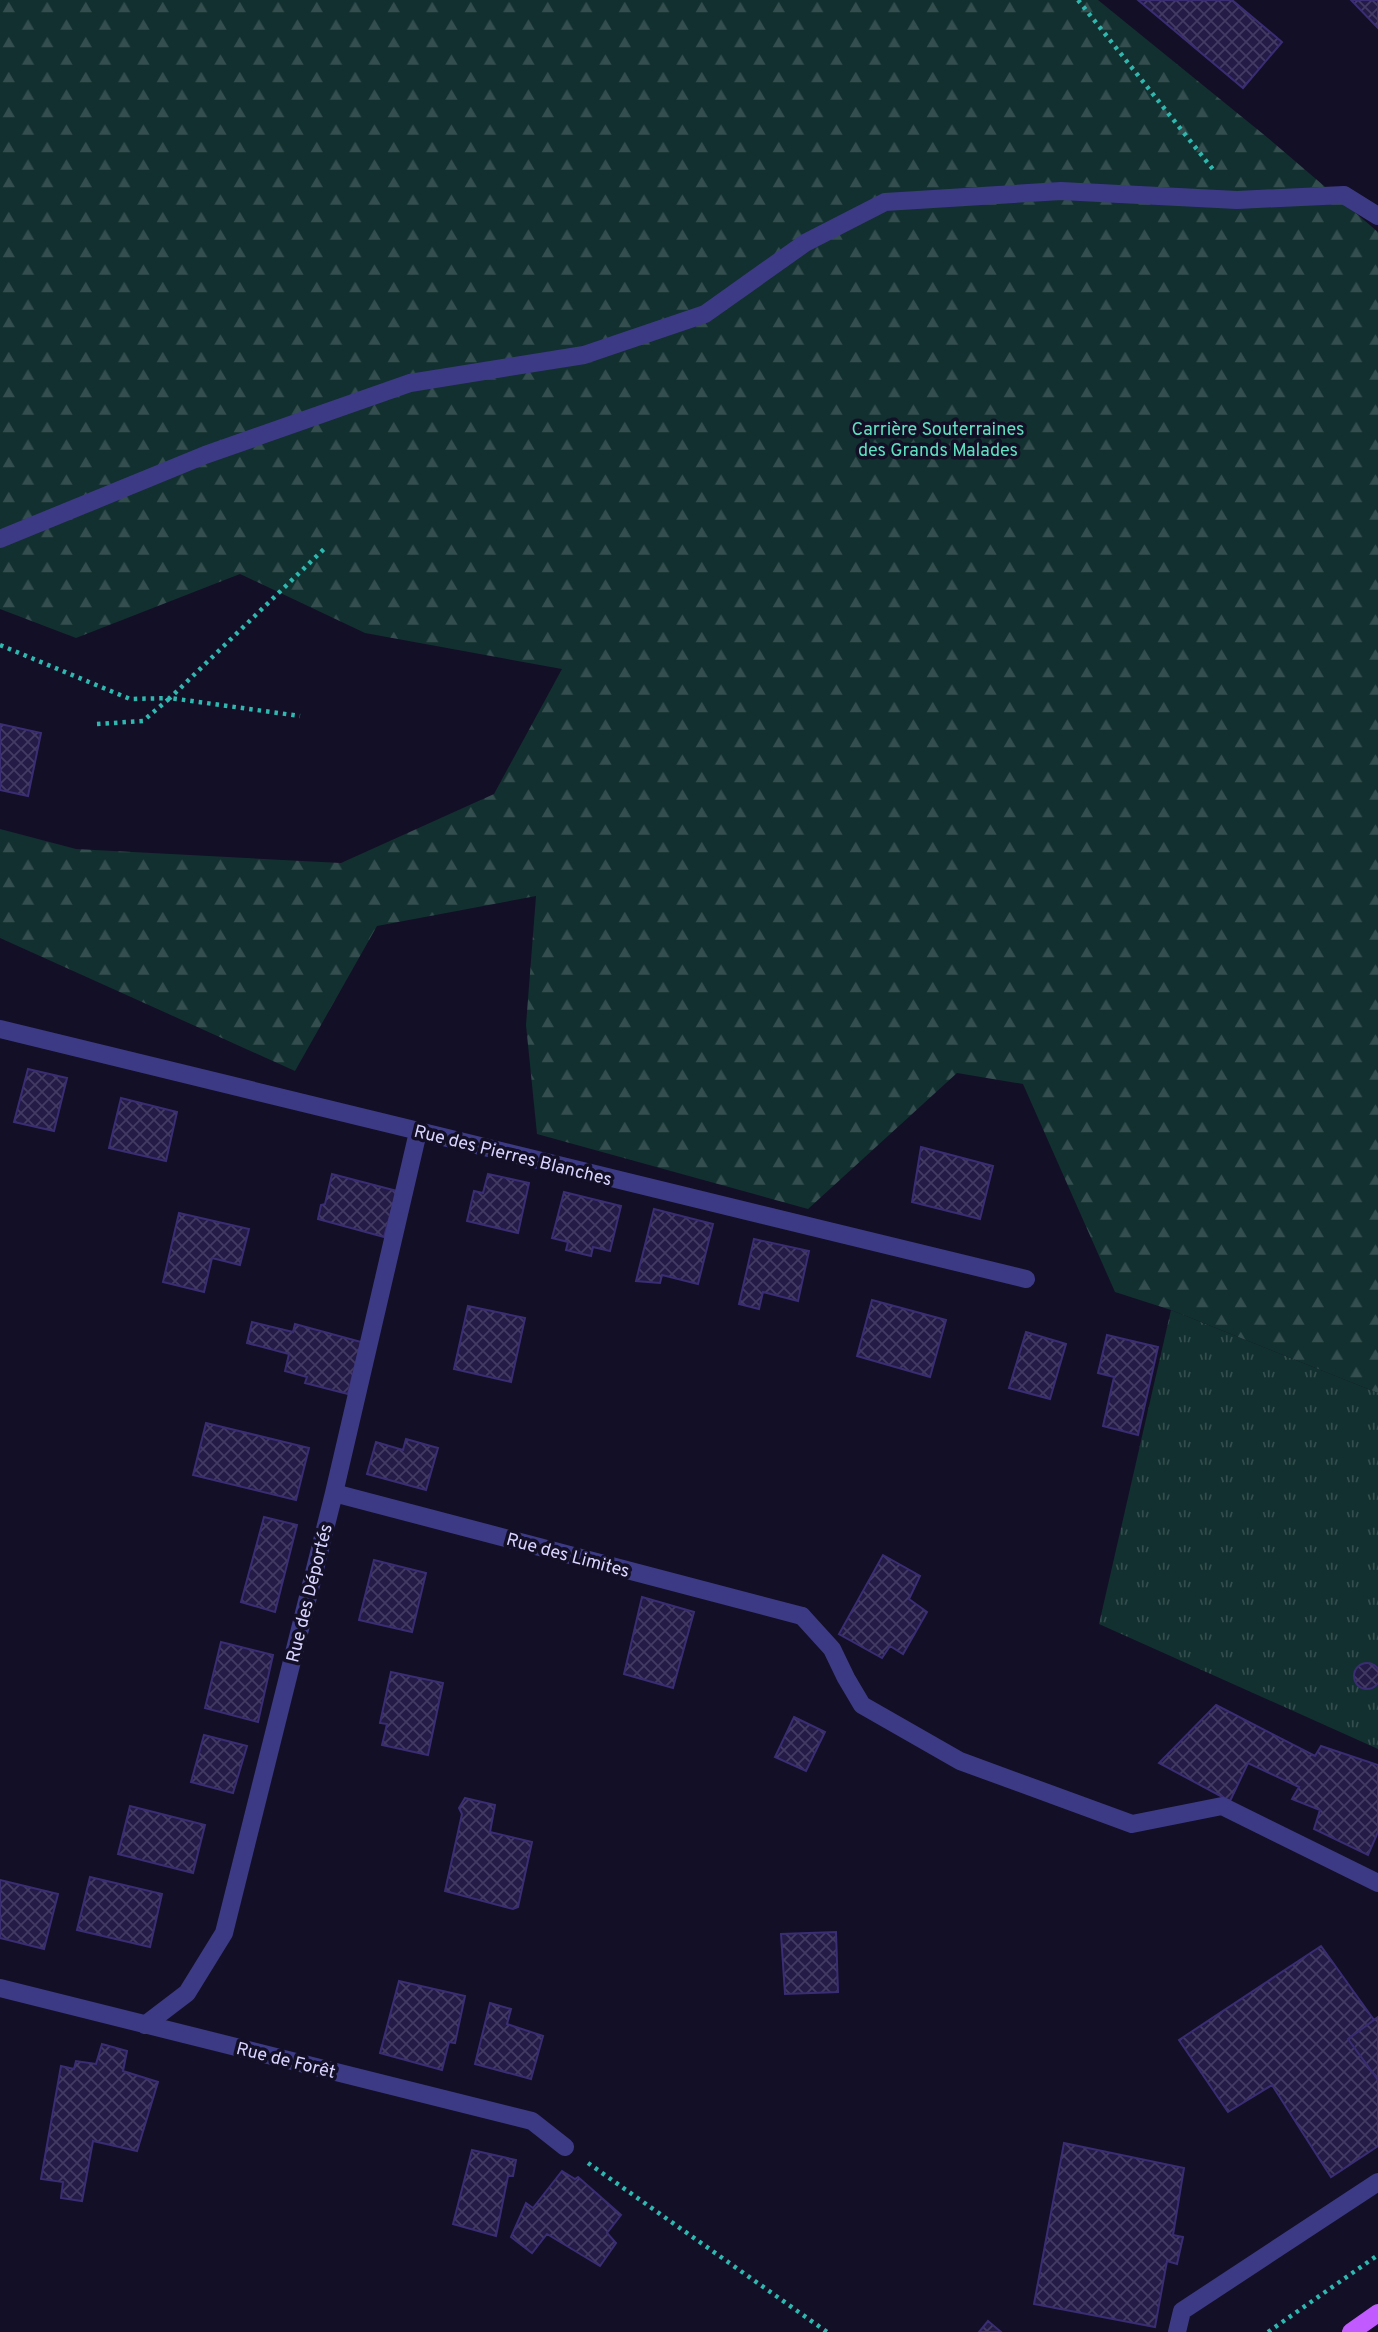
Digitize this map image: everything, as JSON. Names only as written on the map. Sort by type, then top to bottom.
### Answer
[{"type":"main road","points":[[1351,2332],[1378,2313]]},
{"type":"street","points":[[0,539],[205,455],[410,383],[584,355],[705,314],[805,243],[885,202],[1061,191],[1237,200],[1344,195],[1378,216]]},
{"type":"street","name":"Rue des Pierres Blanches","points":[[0,1029],[1026,1279]]},
{"type":"street","name":"Rue des Déportés","points":[[145,2025],[187,1993],[224,1933],[334,1493],[418,1132]]},
{"type":"street","name":"Rue des Limites","points":[[334,1493],[802,1616],[832,1649],[862,1706],[960,1761],[1132,1824],[1223,1806],[1378,1883]]},
{"type":"street","name":"Rue de Forêt","points":[[0,1988],[532,2121],[565,2147]]},
{"type":"street","points":[[1177,2332],[1182,2311],[1378,2182]]},
{"type":"path","points":[[1078,0],[1237,200]]},
{"type":"path","points":[[97,724],[143,721],[325,548]]},
{"type":"path","points":[[0,645],[130,699],[170,698],[300,716]]},
{"type":"path","points":[[565,2147],[827,2332]]},
{"type":"path","points":[[1268,2332],[1378,2255]]},
{"type":"green space","name":"Carrière Souterraines des Grands Malades","points":[[0,0],[1098,0],[1268,138],[1378,232],[1378,1393],[1171,1310],[1115,1292],[1023,1084],[957,1073],[808,1209],[537,1134],[526,1025],[536,896],[377,926],[295,1071],[0,938],[0,829],[76,849],[341,863],[494,794],[562,669],[365,633],[240,574],[76,638],[0,609]]},
{"type":"green space","points":[[1171,1310],[1378,1393],[1378,1749],[1099,1624]]},
{"type":"building","points":[[1138,0],[1232,0],[1282,42],[1243,88]]},
{"type":"building","points":[[1351,0],[1378,0],[1378,28]]},
{"type":"building","points":[[0,724],[41,733],[28,796],[0,790]]},
{"type":"building","points":[[28,1069],[67,1078],[54,1131],[14,1122]]},
{"type":"building","points":[[121,1098],[177,1112],[166,1161],[109,1148]]},
{"type":"building","points":[[921,1147],[993,1166],[980,1219],[912,1202]]},
{"type":"building","points":[[332,1174],[397,1191],[384,1237],[318,1219],[321,1205],[325,1204]]},
{"type":"building","points":[[488,1174],[529,1183],[518,1233],[467,1221],[474,1191],[483,1193]]},
{"type":"building","points":[[564,1192],[621,1206],[610,1251],[593,1247],[591,1256],[566,1250],[568,1242],[552,1238]]},
{"type":"building","points":[[654,1209],[713,1224],[698,1284],[662,1275],[660,1283],[636,1281]]},
{"type":"building","points":[[179,1213],[249,1229],[240,1265],[212,1258],[204,1292],[163,1282]]},
{"type":"building","points":[[754,1239],[809,1251],[798,1301],[763,1292],[759,1309],[739,1304]]},
{"type":"building","points":[[872,1300],[946,1320],[930,1377],[857,1356]]},
{"type":"building","points":[[468,1306],[525,1318],[511,1382],[454,1369]]},
{"type":"building","points":[[252,1322],[293,1332],[295,1324],[361,1342],[348,1394],[305,1383],[307,1377],[285,1371],[289,1354],[247,1343]]},
{"type":"building","points":[[1026,1332],[1066,1344],[1050,1399],[1009,1388]]},
{"type":"building","points":[[1107,1335],[1158,1347],[1138,1435],[1103,1426],[1114,1377],[1098,1373]]},
{"type":"building","points":[[206,1423],[309,1448],[296,1500],[193,1475]]},
{"type":"building","points":[[406,1439],[438,1448],[426,1490],[367,1474],[376,1442],[403,1450]]},
{"type":"building","points":[[264,1517],[297,1525],[275,1612],[241,1602]]},
{"type":"building","points":[[883,1555],[920,1576],[909,1599],[927,1612],[903,1654],[890,1646],[882,1658],[839,1634]]},
{"type":"building","points":[[374,1560],[426,1573],[412,1632],[359,1620]]},
{"type":"building","points":[[642,1597],[694,1612],[673,1688],[624,1674]]},
{"type":"building","points":[[221,1642],[273,1655],[258,1722],[205,1708]]},
{"type":"building","points":[[1367,1663],[1376,1667],[1380,1676],[1376,1685],[1367,1689],[1358,1685],[1354,1676],[1358,1667]]},
{"type":"building","points":[[391,1672],[443,1683],[428,1755],[382,1745],[387,1724],[380,1723]]},
{"type":"building","points":[[1216,1705],[1315,1756],[1321,1746],[1378,1765],[1378,1832],[1368,1855],[1314,1829],[1320,1810],[1292,1799],[1299,1787],[1248,1763],[1230,1801],[1159,1763]]},
{"type":"building","points":[[794,1717],[825,1732],[806,1771],[775,1757]]},
{"type":"building","points":[[204,1735],[247,1746],[233,1793],[191,1782]]},
{"type":"building","points":[[465,1798],[495,1805],[490,1832],[532,1842],[518,1907],[513,1909],[445,1891],[462,1814],[459,1808]]},
{"type":"building","points":[[130,1806],[205,1825],[193,1873],[118,1854]]},
{"type":"building","points":[[90,1877],[162,1894],[150,1947],[77,1930]]},
{"type":"building","points":[[0,1880],[58,1894],[44,1949],[0,1938]]},
{"type":"building","points":[[836,1932],[838,1992],[785,1994],[781,1934]]},
{"type":"building","points":[[1321,1946],[1374,2020],[1348,2039],[1378,2080],[1378,2146],[1331,2177],[1272,2085],[1228,2112],[1179,2040]]},
{"type":"building","points":[[399,1981],[465,1996],[455,2043],[449,2042],[442,2070],[380,2053]]},
{"type":"building","points":[[490,2003],[511,2009],[507,2024],[543,2036],[531,2079],[475,2064]]},
{"type":"building","points":[[1378,2017],[1378,2080],[1348,2039]]},
{"type":"building","points":[[102,2044],[127,2051],[123,2071],[158,2082],[137,2151],[93,2141],[82,2201],[61,2198],[63,2182],[41,2179],[61,2066],[74,2069],[76,2061],[96,2064]]},
{"type":"building","points":[[1064,2143],[1184,2168],[1173,2235],[1183,2237],[1177,2264],[1167,2261],[1155,2327],[1034,2304]]},
{"type":"building","points":[[472,2150],[516,2160],[513,2176],[508,2176],[496,2236],[453,2224]]},
{"type":"building","points":[[562,2171],[575,2179],[578,2177],[621,2215],[607,2233],[616,2243],[600,2266],[547,2234],[532,2253],[511,2237],[526,2203],[533,2208]]},
{"type":"building","points":[[988,2321],[1001,2332],[979,2332]]}]
